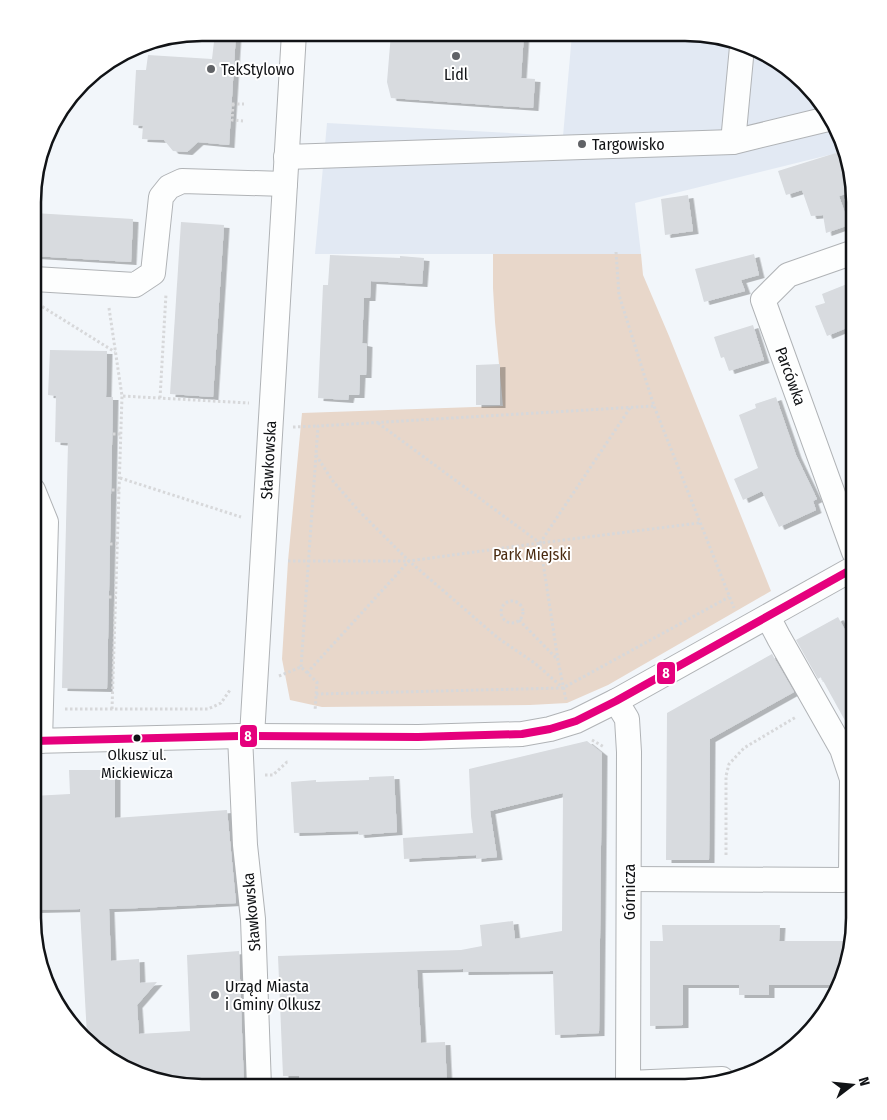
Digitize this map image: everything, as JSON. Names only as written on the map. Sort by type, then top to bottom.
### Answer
[{"type":"street","name":"Sławkowska","points":[[259,1078],[253,919],[245,845],[246,736],[293,41]]},
{"type":"street","points":[[733,142],[742,52]]},
{"type":"street","points":[[286,157],[733,142],[823,120]]},
{"type":"street","points":[[41,280],[135,285],[153,273],[161,197],[169,187],[182,181],[285,184]]},
{"type":"street","name":"Parcówka","points":[[846,255],[788,275],[763,300],[846,529]]},
{"type":"street","points":[[41,510],[46,522],[41,709]]},
{"type":"street","points":[[41,741],[246,736],[418,737],[522,734],[550,729],[576,721],[616,701],[845,573]]},
{"type":"street","points":[[768,617],[842,748],[845,758]]},
{"type":"street","name":"Górnicza","points":[[616,701],[627,719],[629,752],[628,1078]]},
{"type":"street","points":[[629,879],[843,880],[845,878]]},
{"type":"street","points":[[689,1078],[718,1075]]},
{"type":"path","points":[[223,68],[246,69]]},
{"type":"path","points":[[243,120],[232,120],[232,104],[244,104]]},
{"type":"path","points":[[616,252],[619,295],[654,406],[734,609]]},
{"type":"path","points":[[160,398],[166,291]]},
{"type":"path","points":[[108,305],[122,396],[112,708]]},
{"type":"path","points":[[41,306],[116,352]]},
{"type":"path","points":[[122,396],[252,404]]},
{"type":"path","points":[[293,427],[654,406]]},
{"type":"path","points":[[568,707],[558,660],[540,543],[630,408]]},
{"type":"path","points":[[378,422],[540,543]]},
{"type":"path","points":[[315,711],[317,682],[301,667],[318,426]]},
{"type":"path","points":[[113,434],[121,434]]},
{"type":"path","points":[[316,455],[332,480],[358,510],[409,561],[498,638],[536,664],[563,688]]},
{"type":"path","points":[[120,478],[247,518]]},
{"type":"path","points":[[112,490],[120,490]]},
{"type":"path","points":[[288,561],[409,561],[700,523]]},
{"type":"path","points":[[110,544],[118,544]]},
{"type":"path","points":[[307,673],[409,561]]},
{"type":"path","points":[[109,596],[116,598]]},
{"type":"path","points":[[316,694],[563,688],[729,597]]},
{"type":"path","points":[[512,600],[520,604],[523,613],[519,620],[511,623],[504,620],[500,614],[502,605],[512,600]]},
{"type":"path","points":[[519,620],[558,660]]},
{"type":"path","points":[[108,658],[114,658]]},
{"type":"path","points":[[276,678],[301,667]]},
{"type":"path","points":[[41,709],[208,710],[221,703],[234,685]]},
{"type":"path","points":[[726,863],[726,776],[729,764],[744,748],[797,717]]},
{"type":"shaded area","name":"Targowisko","points":[[571,41],[685,41],[716,44],[737,50],[774,68],[799,88],[813,104],[834,141],[838,153],[635,203],[641,254],[315,254],[327,123],[563,136]]},
{"type":"green space","name":"Park Miejski","points":[[493,254],[641,254],[643,275],[771,591],[608,685],[567,703],[322,707],[290,700],[282,659],[288,561],[302,413],[503,406],[495,322]]},
{"type":"building","points":[[214,41],[236,41],[229,145],[198,142],[187,152],[173,151],[164,140],[142,139],[143,126],[133,125],[136,70],[146,70],[148,55],[212,59]]},
{"type":"building","name":"Lidl","points":[[390,41],[523,41],[521,78],[535,79],[533,108],[391,98],[387,82]]},
{"type":"building","points":[[837,152],[845,194],[839,196],[846,216],[846,226],[826,233],[823,215],[811,216],[802,190],[786,195],[778,171]]},
{"type":"building","points":[[688,195],[693,231],[665,235],[661,199]]},
{"type":"building","points":[[41,213],[133,219],[131,262],[41,256]]},
{"type":"building","points":[[181,222],[224,225],[213,397],[170,394]]},
{"type":"building","points":[[754,254],[759,275],[741,280],[745,291],[704,302],[695,269]]},
{"type":"building","points":[[330,255],[424,258],[422,284],[371,281],[370,298],[364,298],[362,343],[367,344],[366,375],[360,375],[359,395],[349,395],[348,400],[318,398],[323,285],[328,285]]},
{"type":"building","points":[[846,284],[846,328],[827,336],[815,306],[825,303],[822,294]]},
{"type":"building","points":[[753,325],[764,360],[729,371],[724,357],[721,358],[714,337]]},
{"type":"building","points":[[50,350],[107,351],[106,397],[113,397],[107,689],[62,688],[68,443],[55,442],[56,396],[48,395]]},
{"type":"building","points":[[500,364],[500,405],[476,405],[476,365]]},
{"type":"building","points":[[776,397],[796,455],[817,499],[813,501],[816,510],[779,527],[762,491],[743,500],[734,479],[758,468],[739,415],[756,408],[755,404]]},
{"type":"building","points":[[838,617],[845,631],[845,721],[821,677],[818,679],[796,640]]},
{"type":"building","points":[[772,654],[794,692],[710,739],[709,860],[666,860],[667,713]]},
{"type":"building","points":[[587,741],[602,753],[599,1033],[555,1035],[553,971],[463,972],[463,969],[417,970],[421,1043],[445,1042],[447,1078],[299,1078],[299,1076],[283,1076],[278,956],[461,950],[482,946],[480,925],[513,921],[515,939],[562,931],[563,793],[490,811],[497,857],[476,859],[476,855],[404,859],[403,838],[473,833],[469,769]]},
{"type":"building","points":[[69,770],[115,770],[115,818],[227,810],[236,903],[109,909],[111,961],[139,959],[140,983],[157,982],[137,1005],[139,1034],[190,1031],[187,955],[239,951],[244,1078],[192,1078],[171,1076],[150,1070],[113,1052],[87,1030],[80,909],[41,910],[41,796],[70,794]]},
{"type":"building","points":[[394,776],[397,832],[359,835],[358,831],[294,833],[291,782],[369,780],[369,777]]},
{"type":"building","points":[[662,925],[780,925],[779,941],[844,941],[840,959],[831,985],[769,985],[769,995],[739,995],[739,985],[683,985],[683,1025],[650,1026],[650,941],[663,941]]},
{"type":"transit line","name":"8","points":[[41,741],[240,736],[418,737],[522,734],[550,729],[576,721],[616,701],[845,573]]},
{"type":"place","name":"Lidl","points":[[456,56]]},
{"type":"place","name":"TekStylowo","points":[[211,69]]},
{"type":"place","name":"Targowisko","points":[[582,144]]},
{"type":"place","name":"Olkusz ul. Mickiewicza","points":[[137,738]]},
{"type":"place","name":"Urząd Miasta i Gminy Olkusz","points":[[215,995]]}]
